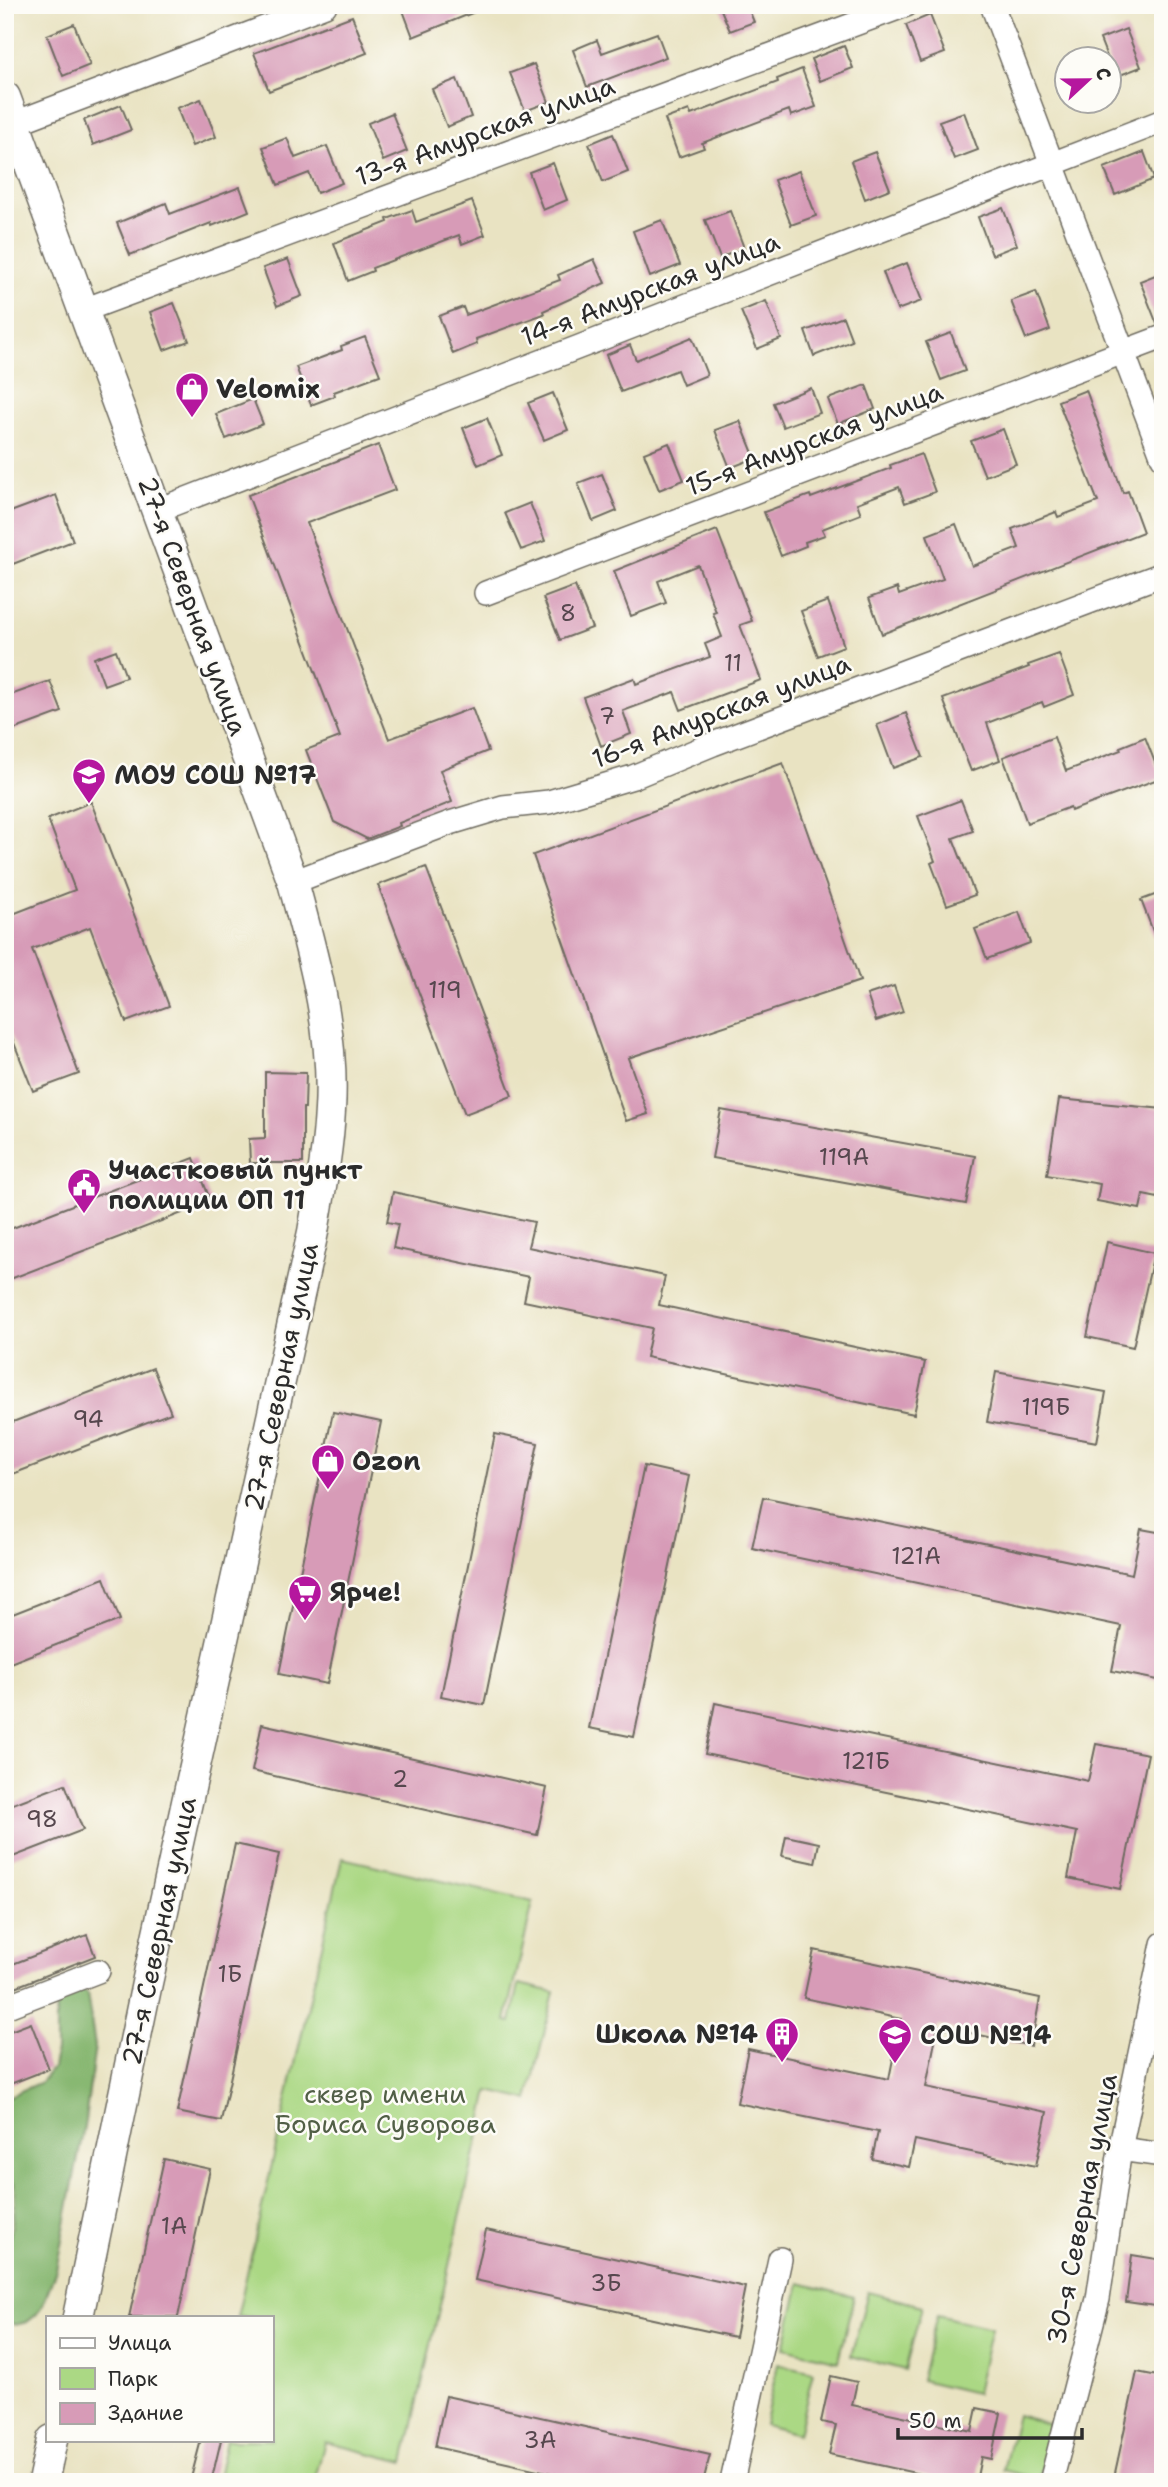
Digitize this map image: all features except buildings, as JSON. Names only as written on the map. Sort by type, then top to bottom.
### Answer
[{"type":"street","points":[[10,110],[325,5]]},
{"type":"street","name":"13-я Амурская улица","points":[[84,310],[906,5]]},
{"type":"street","points":[[992,5],[1163,458]]},
{"type":"street","name":"27-я Северная улица","points":[[10,110],[293,883],[314,957],[327,1031],[331,1108],[313,1233],[146,1983],[78,2316]]},
{"type":"street","name":"14-я Амурская улица","points":[[158,510],[1163,121]]},
{"type":"street","name":"15-я Амурская улица","points":[[486,593],[1163,337]]},
{"type":"street","name":"16-я Амурская улица","points":[[293,883],[450,823],[503,807],[549,802],[633,777],[712,744],[1163,574]]},
{"type":"street","name":"30-я Северная улица","points":[[1051,2482],[1098,2299],[1119,2149],[1163,1944]]},
{"type":"street","points":[[5,2007],[98,1971]]},
{"type":"street","points":[[1119,2149],[1163,2155]]},
{"type":"street","points":[[732,2482],[780,2259]]},
{"type":"street","points":[[43,2482],[52,2442]]},
{"type":"green space","name":"сквер имени Бориса Суворова","points":[[342,1858],[533,1902],[506,2021],[511,2022],[519,1984],[554,1992],[528,2100],[489,2091],[404,2462],[325,2442],[314,2482],[217,2482],[226,2442],[273,2442],[273,2316],[237,2316]]},
{"type":"green space","points":[[77,1986],[87,1993],[95,2046],[85,2121],[56,2270],[36,2315],[27,2322],[15,2325],[5,2320],[5,2264],[15,2207],[14,2183],[5,2179],[5,2098],[41,2082],[53,2068],[56,2050],[56,2003],[62,1988]]},
{"type":"green space","points":[[800,2283],[854,2297],[838,2361],[784,2348]]},
{"type":"green space","points":[[868,2292],[922,2306],[905,2370],[851,2356]]},
{"type":"green space","points":[[937,2315],[991,2328],[976,2393],[921,2380]]},
{"type":"green space","points":[[778,2364],[813,2372],[798,2434],[764,2425]]},
{"type":"green space","points":[[1017,2415],[1053,2425],[1039,2479],[1003,2470]]},
{"type":"place","name":"Velomix","points":[[192,419]]},
{"type":"place","name":"МОУ СОШ №17","points":[[89,805]]},
{"type":"place","name":"Участковый пункт полиции ОП 11","points":[[84,1215]]},
{"type":"place","name":"Ozon","points":[[328,1491]]},
{"type":"place","name":"Ярче!","points":[[305,1622]]},
{"type":"place","name":"Школа №14","points":[[782,2064]]},
{"type":"place","name":"СОШ №14","points":[[895,2065]]}]
